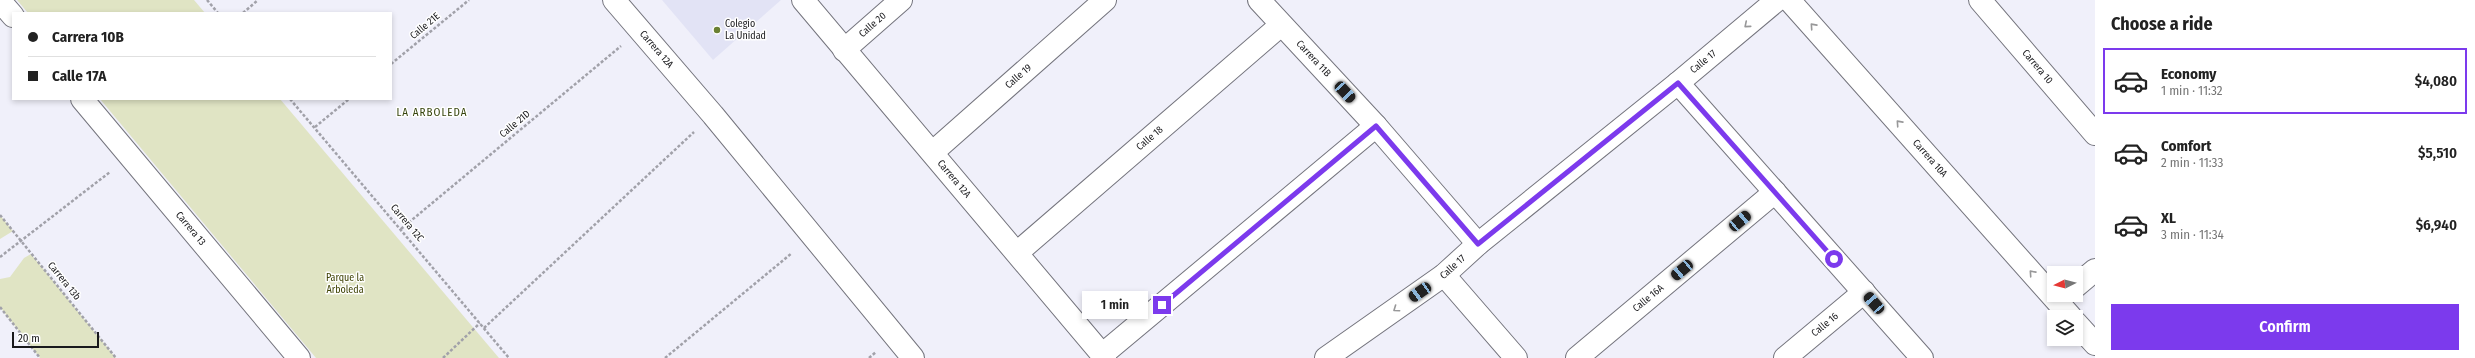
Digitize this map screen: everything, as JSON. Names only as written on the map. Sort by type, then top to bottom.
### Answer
[{"type":"street","name":"Carrera 12A","points":[[614,0],[712,115],[913,358]]},
{"type":"street","name":"Carrera 12A","points":[[803,0],[844,50],[1018,252],[1104,356]]},
{"type":"street","name":"Calle 20","points":[[844,50],[901,0]]},
{"type":"street","name":"Calle 19","points":[[933,152],[1105,0]]},
{"type":"street","name":"Carrera 11B","points":[[1260,0],[1281,25],[1376,126],[1478,244]]},
{"type":"street","name":"Calle 17","points":[[1326,358],[1444,275],[1478,244],[1678,83],[1777,0]]},
{"type":"street","name":"Carrera 10A","points":[[1790,0],[2065,305]]},
{"type":"street","name":"Carrera 10","points":[[1980,0],[2095,134]]},
{"type":"street","points":[[0,1],[12,15]]},
{"type":"street","name":"Calle 18","points":[[1018,252],[1281,25]]},
{"type":"street","points":[[1678,83],[1922,358]]},
{"type":"street","name":"Carrera 13","points":[[83,100],[300,358]]},
{"type":"street","points":[[1104,356],[1376,126]]},
{"type":"street","name":"Calle 16A","points":[[1577,358],[1775,192]]},
{"type":"street","points":[[2083,280],[2095,270]]},
{"type":"street","points":[[1444,275],[1516,358]]},
{"type":"street","name":"Calle 16","points":[[1785,358],[1864,292]]},
{"type":"street","points":[[2083,331],[2095,344]]},
{"type":"path","points":[[207,0],[217,12]]},
{"type":"path","points":[[244,12],[258,0]]},
{"type":"path","name":"Calle 21E","points":[[392,63],[469,0]]},
{"type":"path","name":"Calle 21D","points":[[401,229],[640,31]]},
{"type":"path","name":"Carrera 12C","points":[[291,100],[509,358]]},
{"type":"path","points":[[314,127],[348,100]]},
{"type":"path","points":[[484,328],[712,115]]},
{"type":"path","points":[[0,257],[130,157]]},
{"type":"path","name":"Carrera 13b","points":[[0,215],[116,358]]},
{"type":"path","points":[[665,358],[812,237]]},
{"type":"path","points":[[0,307],[40,358]]},
{"type":"path","points":[[444,358],[480,323]]},
{"type":"shaded area","name":"Colegio La Unidad","points":[[662,0],[781,0],[713,60]]},
{"type":"green space","points":[[17,0],[194,0],[204,12],[27,12]]},
{"type":"green space","name":"Parque la Arboleda","points":[[101,100],[281,100],[499,358],[316,358]]},
{"type":"green space","points":[[0,215],[13,231],[0,239]]},
{"type":"green space","points":[[31,254],[116,358],[40,358],[0,307],[0,279],[10,277],[24,258]]},
{"type":"place","name":"Colegio La Unidad","points":[[717,30]]},
{"type":"district","name":"LA ARBOLEDA","points":[[432,112]]},
{"type":"route","points":[[1162,305],[1376,126],[1478,244],[1678,83],[1834,259]]}]
